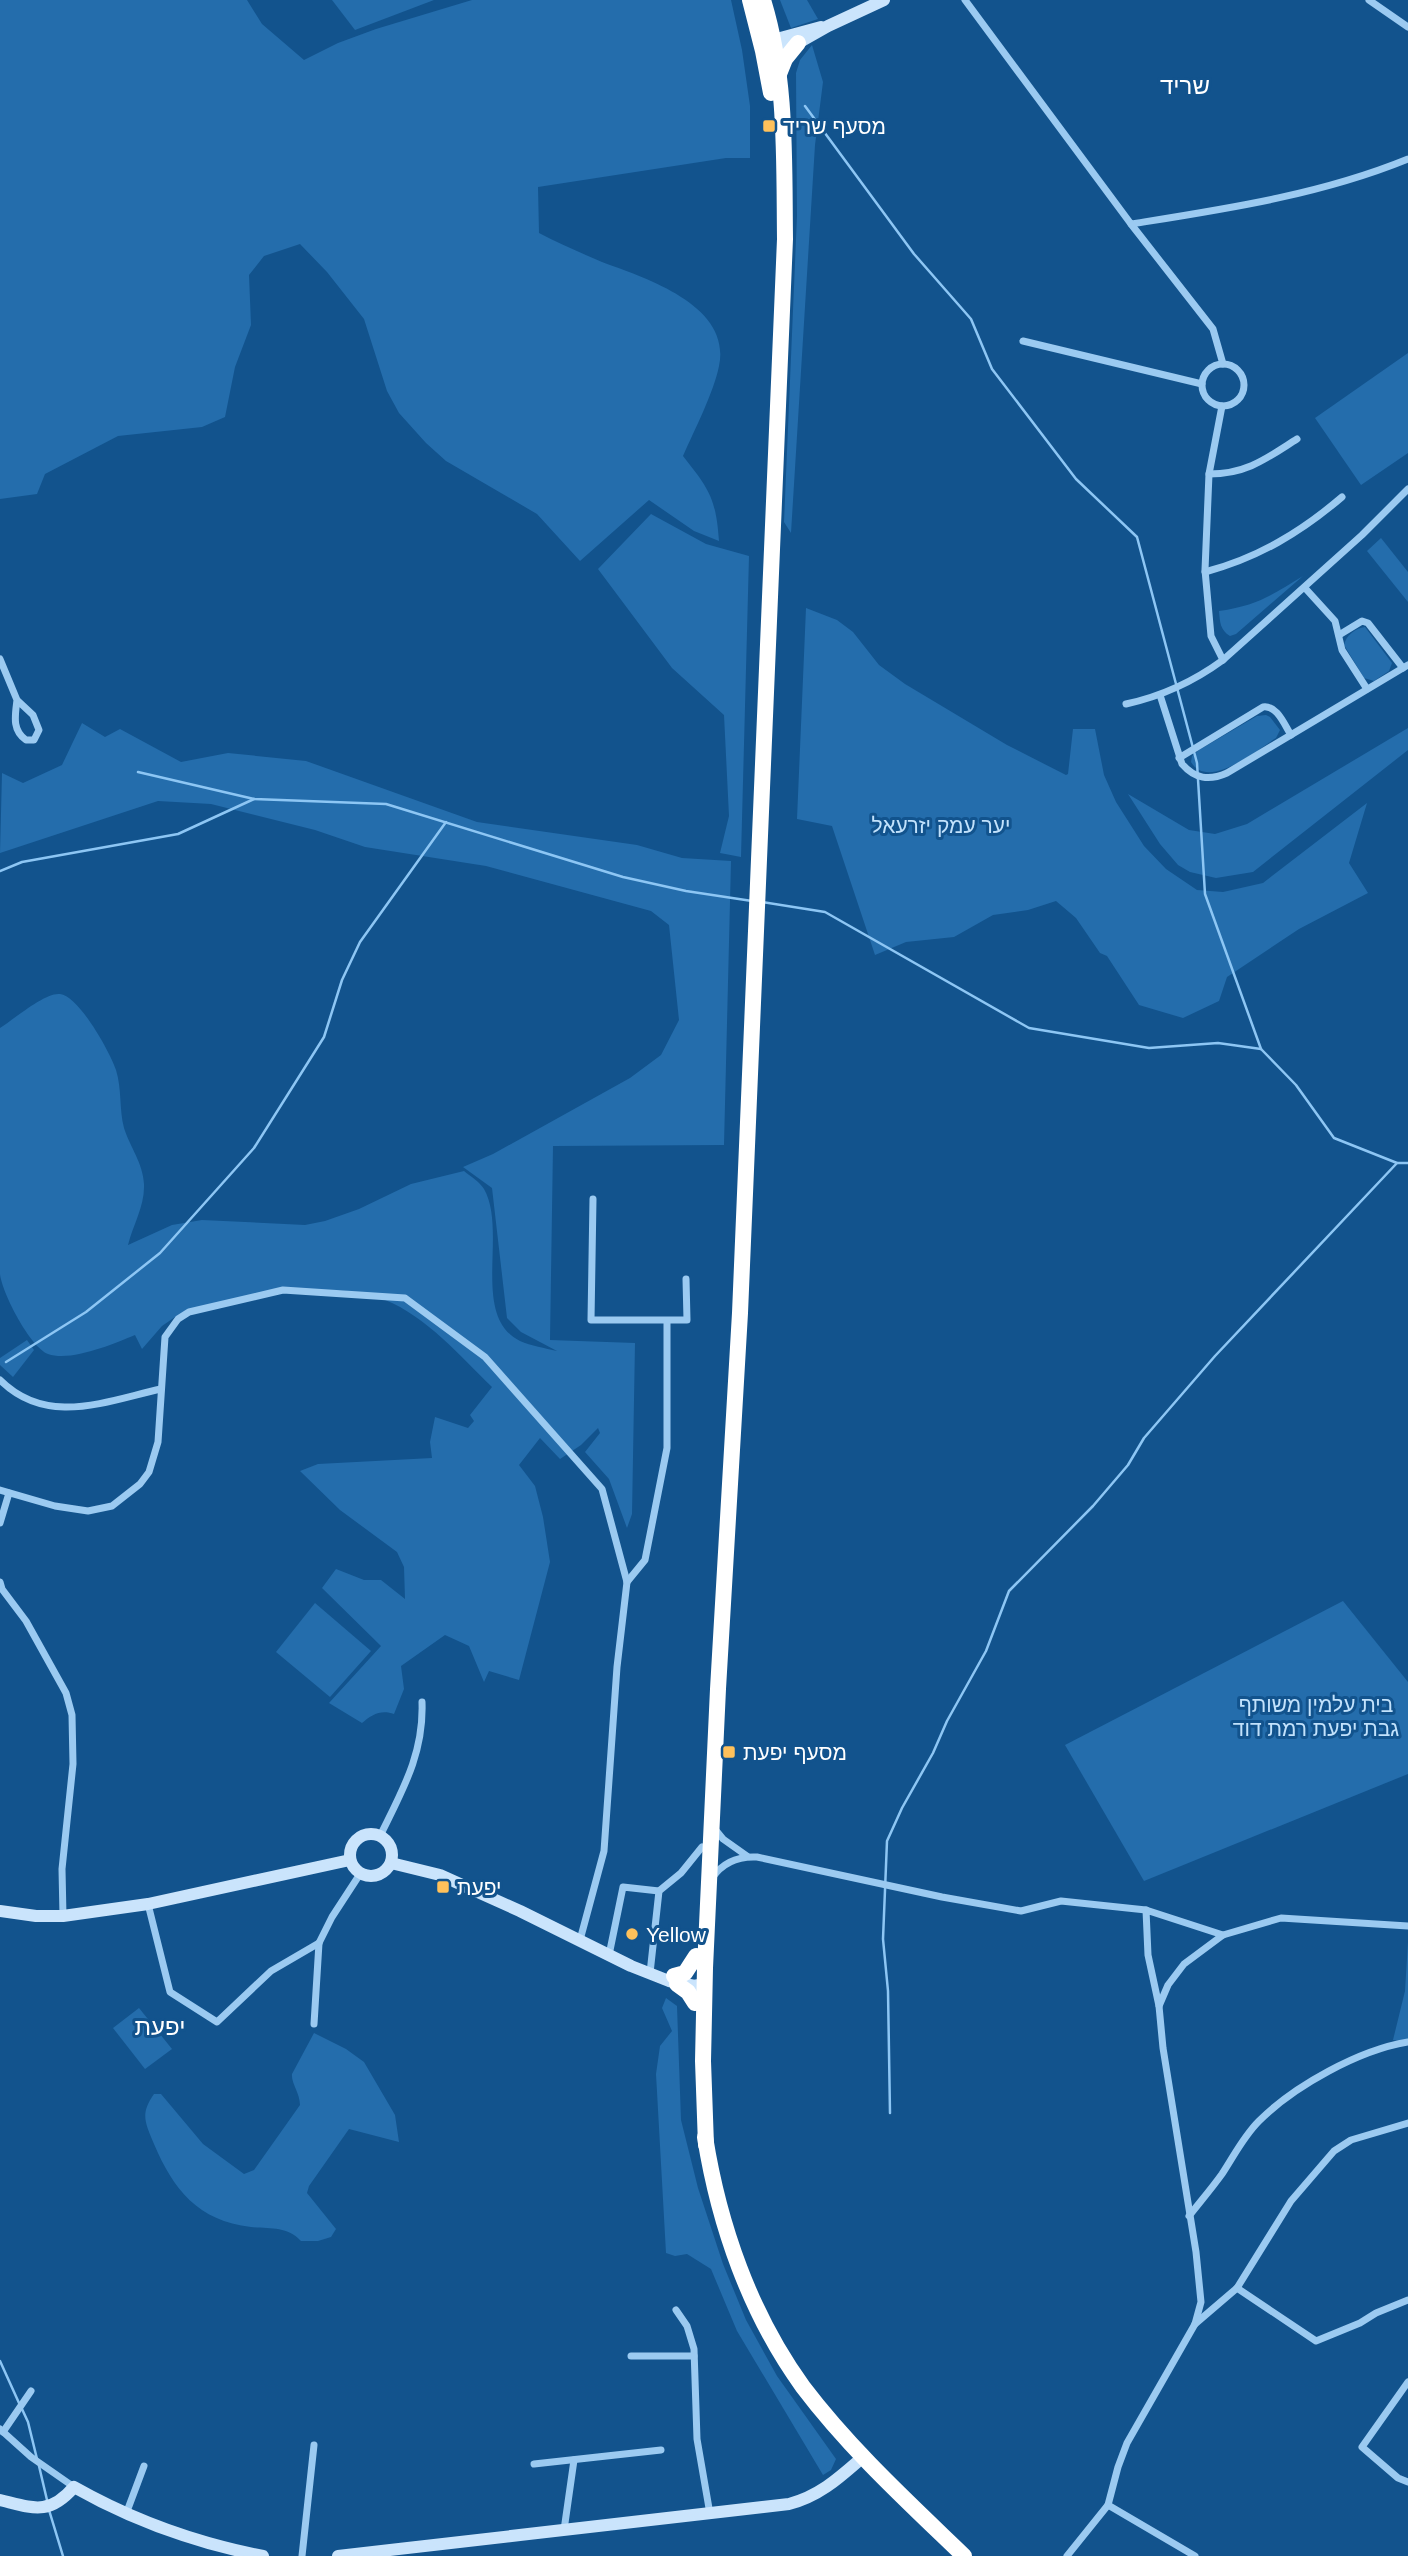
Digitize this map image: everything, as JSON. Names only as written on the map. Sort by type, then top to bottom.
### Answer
[{"type":"highway","points":[[750,0],[779,74],[784,147],[785,239],[741,1299],[718,1689],[710,1882],[695,2003],[697,2082],[713,2186],[724,2223],[738,2264],[778,2349],[803,2386],[863,2457],[964,2556]]},
{"type":"highway","points":[[763,0],[785,239]]},
{"type":"highway","points":[[779,74],[785,59],[798,43]]},
{"type":"highway","points":[[706,2145],[696,1956],[702,1847],[718,1689]]},
{"type":"highway","points":[[695,2003],[675,1980],[685,1973],[696,1956]]},
{"type":"street","points":[[767,48],[798,43],[884,0]]},
{"type":"street","points":[[965,0],[1131,224],[1213,329],[1223,364]]},
{"type":"street","points":[[1369,0],[1408,27]]},
{"type":"street","points":[[767,48],[828,26]]},
{"type":"street","points":[[1131,224],[1240,207],[1351,179],[1408,159]]},
{"type":"street","points":[[1023,341],[1202,384]]},
{"type":"street","points":[[1223,364],[1236,368],[1244,385],[1243,392],[1235,402],[1222,406],[1210,401],[1202,384],[1211,368],[1223,364]]},
{"type":"street","points":[[1222,406],[1209,474],[1205,572],[1211,636],[1223,660]]},
{"type":"street","points":[[1209,474],[1237,472],[1253,466],[1297,439]]},
{"type":"street","points":[[1126,704],[1160,695],[1187,683],[1223,660],[1305,588],[1408,489]]},
{"type":"street","points":[[1205,572],[1257,554],[1291,537],[1342,497]]},
{"type":"street","points":[[1305,588],[1335,621],[1342,650],[1367,689]]},
{"type":"street","points":[[1160,695],[1180,758],[1189,772],[1212,779],[1227,773],[1405,667],[1368,623],[1362,621],[1339,635]]},
{"type":"street","points":[[0,660],[17,700],[38,722],[39,730],[34,740],[26,740],[18,732],[15,722],[17,700]]},
{"type":"street","points":[[1180,758],[1263,707],[1269,706],[1275,710],[1291,735]]},
{"type":"street","points":[[593,1199],[591,1320],[687,1320],[686,1279]]},
{"type":"street","points":[[0,1490],[55,1506],[88,1511],[112,1506],[128,1495],[145,1478],[155,1457],[165,1337],[178,1319],[189,1312],[283,1290],[405,1298],[485,1357],[602,1489],[627,1582],[617,1667],[604,1851],[580,1940]]},
{"type":"street","points":[[627,1582],[645,1560],[667,1448],[667,1321]]},
{"type":"street","points":[[0,1380],[29,1401],[71,1408],[161,1389]]},
{"type":"street","points":[[0,1523],[9,1493]]},
{"type":"street","points":[[0,1582],[2,1589],[26,1621],[65,1693],[72,1715],[73,1764],[62,1869],[63,1916]]},
{"type":"street","points":[[380,1836],[412,1772],[423,1727],[422,1702]]},
{"type":"street","points":[[712,1824],[723,1839],[748,1856],[1021,1911],[1061,1901],[1146,1910],[1223,1935]]},
{"type":"street","points":[[366,1834],[380,1836],[392,1850],[391,1863],[375,1877],[360,1874],[349,1860],[354,1841],[366,1834]]},
{"type":"street","points":[[650,1973],[659,1891],[681,1873],[702,1847]]},
{"type":"street","points":[[710,1882],[726,1863],[748,1856]]},
{"type":"street","points":[[0,1911],[63,1916],[148,1905],[349,1860]]},
{"type":"street","points":[[391,1863],[440,1875],[650,1973],[675,1980],[698,1982]]},
{"type":"street","points":[[314,2024],[318,1943],[360,1874]]},
{"type":"street","points":[[609,1955],[623,1887],[659,1891]]},
{"type":"street","points":[[148,1905],[170,1992],[217,2022],[271,1971],[318,1943]]},
{"type":"street","points":[[1067,2556],[1108,2505],[1127,2443],[1195,2324],[1201,2302],[1159,2006],[1148,1955],[1146,1910]]},
{"type":"street","points":[[1159,2006],[1168,1985],[1184,1964],[1223,1935],[1281,1918],[1408,1926]]},
{"type":"street","points":[[1189,2216],[1259,2121],[1287,2098],[1350,2062],[1392,2045],[1408,2042]]},
{"type":"street","points":[[1195,2324],[1237,2288],[1291,2201],[1335,2151],[1351,2140],[1408,2123]]},
{"type":"street","points":[[1237,2288],[1317,2341],[1408,2300]]},
{"type":"street","points":[[676,2310],[690,2333],[694,2356],[697,2439],[710,2514]]},
{"type":"street","points":[[631,2356],[694,2356]]},
{"type":"street","points":[[1408,2382],[1362,2447],[1398,2478],[1408,2482]]},
{"type":"street","points":[[31,2391],[1,2431],[31,2457],[74,2487],[126,2514],[185,2537],[263,2556]]},
{"type":"street","points":[[302,2556],[314,2445]]},
{"type":"street","points":[[534,2464],[661,2450]]},
{"type":"street","points":[[338,2556],[710,2514],[803,2500],[826,2488],[863,2457]]},
{"type":"street","points":[[564,2531],[574,2460]]},
{"type":"street","points":[[126,2514],[144,2466]]},
{"type":"street","points":[[0,2500],[41,2508],[59,2503],[74,2487]]},
{"type":"street","points":[[1108,2505],[1195,2556]]},
{"type":"green space","points":[[0,0],[247,0],[262,24],[304,60],[338,43],[376,29],[472,0],[731,0],[750,106],[750,158],[726,158],[538,187],[539,233],[661,286],[699,311],[712,326],[719,345],[719,366],[683,456],[710,495],[716,514],[719,541],[694,531],[649,500],[580,561],[537,514],[446,461],[399,413],[387,391],[364,319],[327,272],[300,244],[264,256],[249,275],[251,325],[235,367],[225,417],[202,427],[118,436],[45,474],[37,494],[0,499]]},
{"type":"green space","points":[[332,0],[434,0],[355,30]]},
{"type":"green space","points":[[780,0],[807,0],[818,19],[791,28]]},
{"type":"green space","points":[[812,45],[823,82],[815,145],[791,533],[784,522],[797,216],[796,73],[800,60]]},
{"type":"green space","points":[[1408,353],[1408,453],[1361,485],[1315,418]]},
{"type":"green space","points":[[651,514],[706,544],[749,556],[741,857],[720,853],[729,816],[724,715],[672,668],[598,569]]},
{"type":"green space","points":[[1381,538],[1408,572],[1408,602],[1367,551]]},
{"type":"green space","points":[[1303,576],[1236,634],[1230,636],[1224,631],[1219,611],[1263,599]]},
{"type":"green space","name":"יער עמק יזרעאל","points":[[806,608],[837,620],[853,632],[879,665],[905,684],[1007,745],[1066,775],[1073,729],[1095,729],[1104,775],[1116,802],[1144,846],[1166,869],[1197,890],[1223,892],[1263,883],[1367,803],[1349,863],[1368,893],[1299,929],[1227,977],[1219,1001],[1183,1018],[1139,1005],[1107,956],[1100,953],[1076,918],[1056,901],[1028,910],[993,915],[954,937],[906,942],[875,955],[832,826],[797,819]]},
{"type":"green space","points":[[1365,627],[1392,663],[1389,671],[1374,681],[1364,678],[1344,645],[1352,633]]},
{"type":"green space","points":[[1266,715],[1280,730],[1276,738],[1245,759],[1209,772],[1199,770],[1191,762],[1192,756],[1199,750],[1257,716]]},
{"type":"green space","points":[[82,723],[105,737],[120,729],[181,762],[228,753],[306,761],[477,822],[637,845],[682,858],[731,861],[724,1145],[553,1146],[550,1340],[635,1343],[632,1514],[627,1528],[609,1479],[585,1452],[600,1433],[598,1428],[581,1445],[560,1459],[540,1438],[519,1465],[535,1486],[550,1562],[519,1680],[489,1671],[484,1682],[469,1646],[445,1635],[401,1666],[404,1689],[394,1714],[376,1714],[362,1723],[329,1703],[381,1646],[322,1588],[336,1569],[364,1580],[381,1580],[405,1599],[404,1567],[397,1552],[340,1510],[300,1471],[318,1464],[432,1458],[430,1442],[435,1417],[468,1428],[474,1421],[470,1415],[492,1387],[442,1338],[415,1316],[385,1300],[361,1293],[308,1291],[253,1299],[175,1317],[162,1326],[142,1349],[135,1335],[92,1351],[57,1356],[41,1349],[25,1331],[11,1306],[0,1274],[0,1028],[46,997],[60,994],[76,1004],[101,1039],[116,1070],[124,1128],[143,1176],[143,1200],[128,1245],[172,1225],[202,1220],[305,1225],[325,1221],[359,1209],[411,1184],[464,1171],[482,1186],[490,1207],[493,1227],[493,1293],[497,1313],[505,1329],[520,1341],[557,1351],[521,1332],[507,1318],[492,1188],[463,1167],[493,1154],[630,1078],[661,1055],[679,1020],[669,925],[651,911],[486,866],[365,847],[315,830],[211,804],[158,801],[0,853],[2,773],[23,783],[62,765]]},
{"type":"green space","points":[[1408,728],[1408,750],[1253,872],[1216,878],[1190,872],[1178,865],[1160,844],[1128,794],[1189,830],[1215,834],[1247,824]]},
{"type":"green space","points":[[27,1340],[34,1350],[13,1377],[0,1365],[0,1358]]},
{"type":"green space","name":"בית עלמין משותף גבת יפעת רמת דוד","points":[[1343,1601],[1408,1682],[1408,1774],[1144,1881],[1065,1745]]},
{"type":"green space","points":[[315,1603],[371,1651],[330,1697],[276,1652]]},
{"type":"green space","points":[[1408,1942],[1408,2042],[1393,2040],[1405,1991]]},
{"type":"green space","points":[[666,1998],[677,2006],[681,2120],[698,2188],[723,2264],[746,2320],[777,2376],[836,2459],[831,2470],[823,2475],[737,2331],[711,2269],[687,2254],[675,2256],[666,2253],[656,2074],[660,2046],[672,2031],[662,2008]]},
{"type":"green space","points":[[139,2008],[172,2049],[145,2069],[113,2028]]},
{"type":"green space","points":[[314,2033],[346,2049],[364,2062],[395,2115],[399,2142],[349,2129],[309,2186],[307,2193],[336,2229],[331,2237],[318,2241],[301,2241],[284,2231],[232,2224],[202,2210],[179,2188],[170,2175],[148,2130],[145,2113],[154,2094],[161,2094],[203,2144],[244,2174],[254,2170],[300,2105],[292,2074]]},
{"type":"waterway","points":[[805,106],[914,254],[971,319],[992,369],[1076,479],[1137,537],[1197,763],[1205,894],[1261,1049]]},
{"type":"waterway","points":[[138,772],[254,799],[386,804],[623,877],[686,891],[752,901]]},
{"type":"waterway","points":[[0,871],[22,862],[178,834],[254,799]]},
{"type":"waterway","points":[[6,1362],[86,1312],[160,1253],[254,1148],[324,1037],[342,980],[360,942],[446,822]]},
{"type":"waterway","points":[[762,902],[825,912],[1029,1028],[1149,1048],[1218,1043],[1261,1049],[1296,1085],[1334,1138],[1397,1163],[1408,1163]]},
{"type":"waterway","points":[[890,2113],[888,1991],[883,1939],[887,1841],[947,1721],[986,1651],[1009,1591],[1093,1506],[1128,1465],[1144,1438],[1215,1356],[1397,1163]]},
{"type":"waterway","points":[[0,2361],[19,2403]]},
{"type":"waterway","points":[[22,2409],[37,2459]]},
{"type":"waterway","points":[[39,2466],[47,2500]]},
{"type":"waterway","points":[[49,2510],[63,2556]]},
{"type":"place","name":"מסעף שריד","points":[[769,126]]},
{"type":"place","name":"מסעף יפעת","points":[[729,1752]]},
{"type":"place","name":"יפעת","points":[[443,1887]]},
{"type":"place","name":"Yellow","points":[[632,1934]]},
{"type":"district","name":"שריד","points":[[1185,85]]},
{"type":"district","name":"יפעת","points":[[160,2026]]}]
